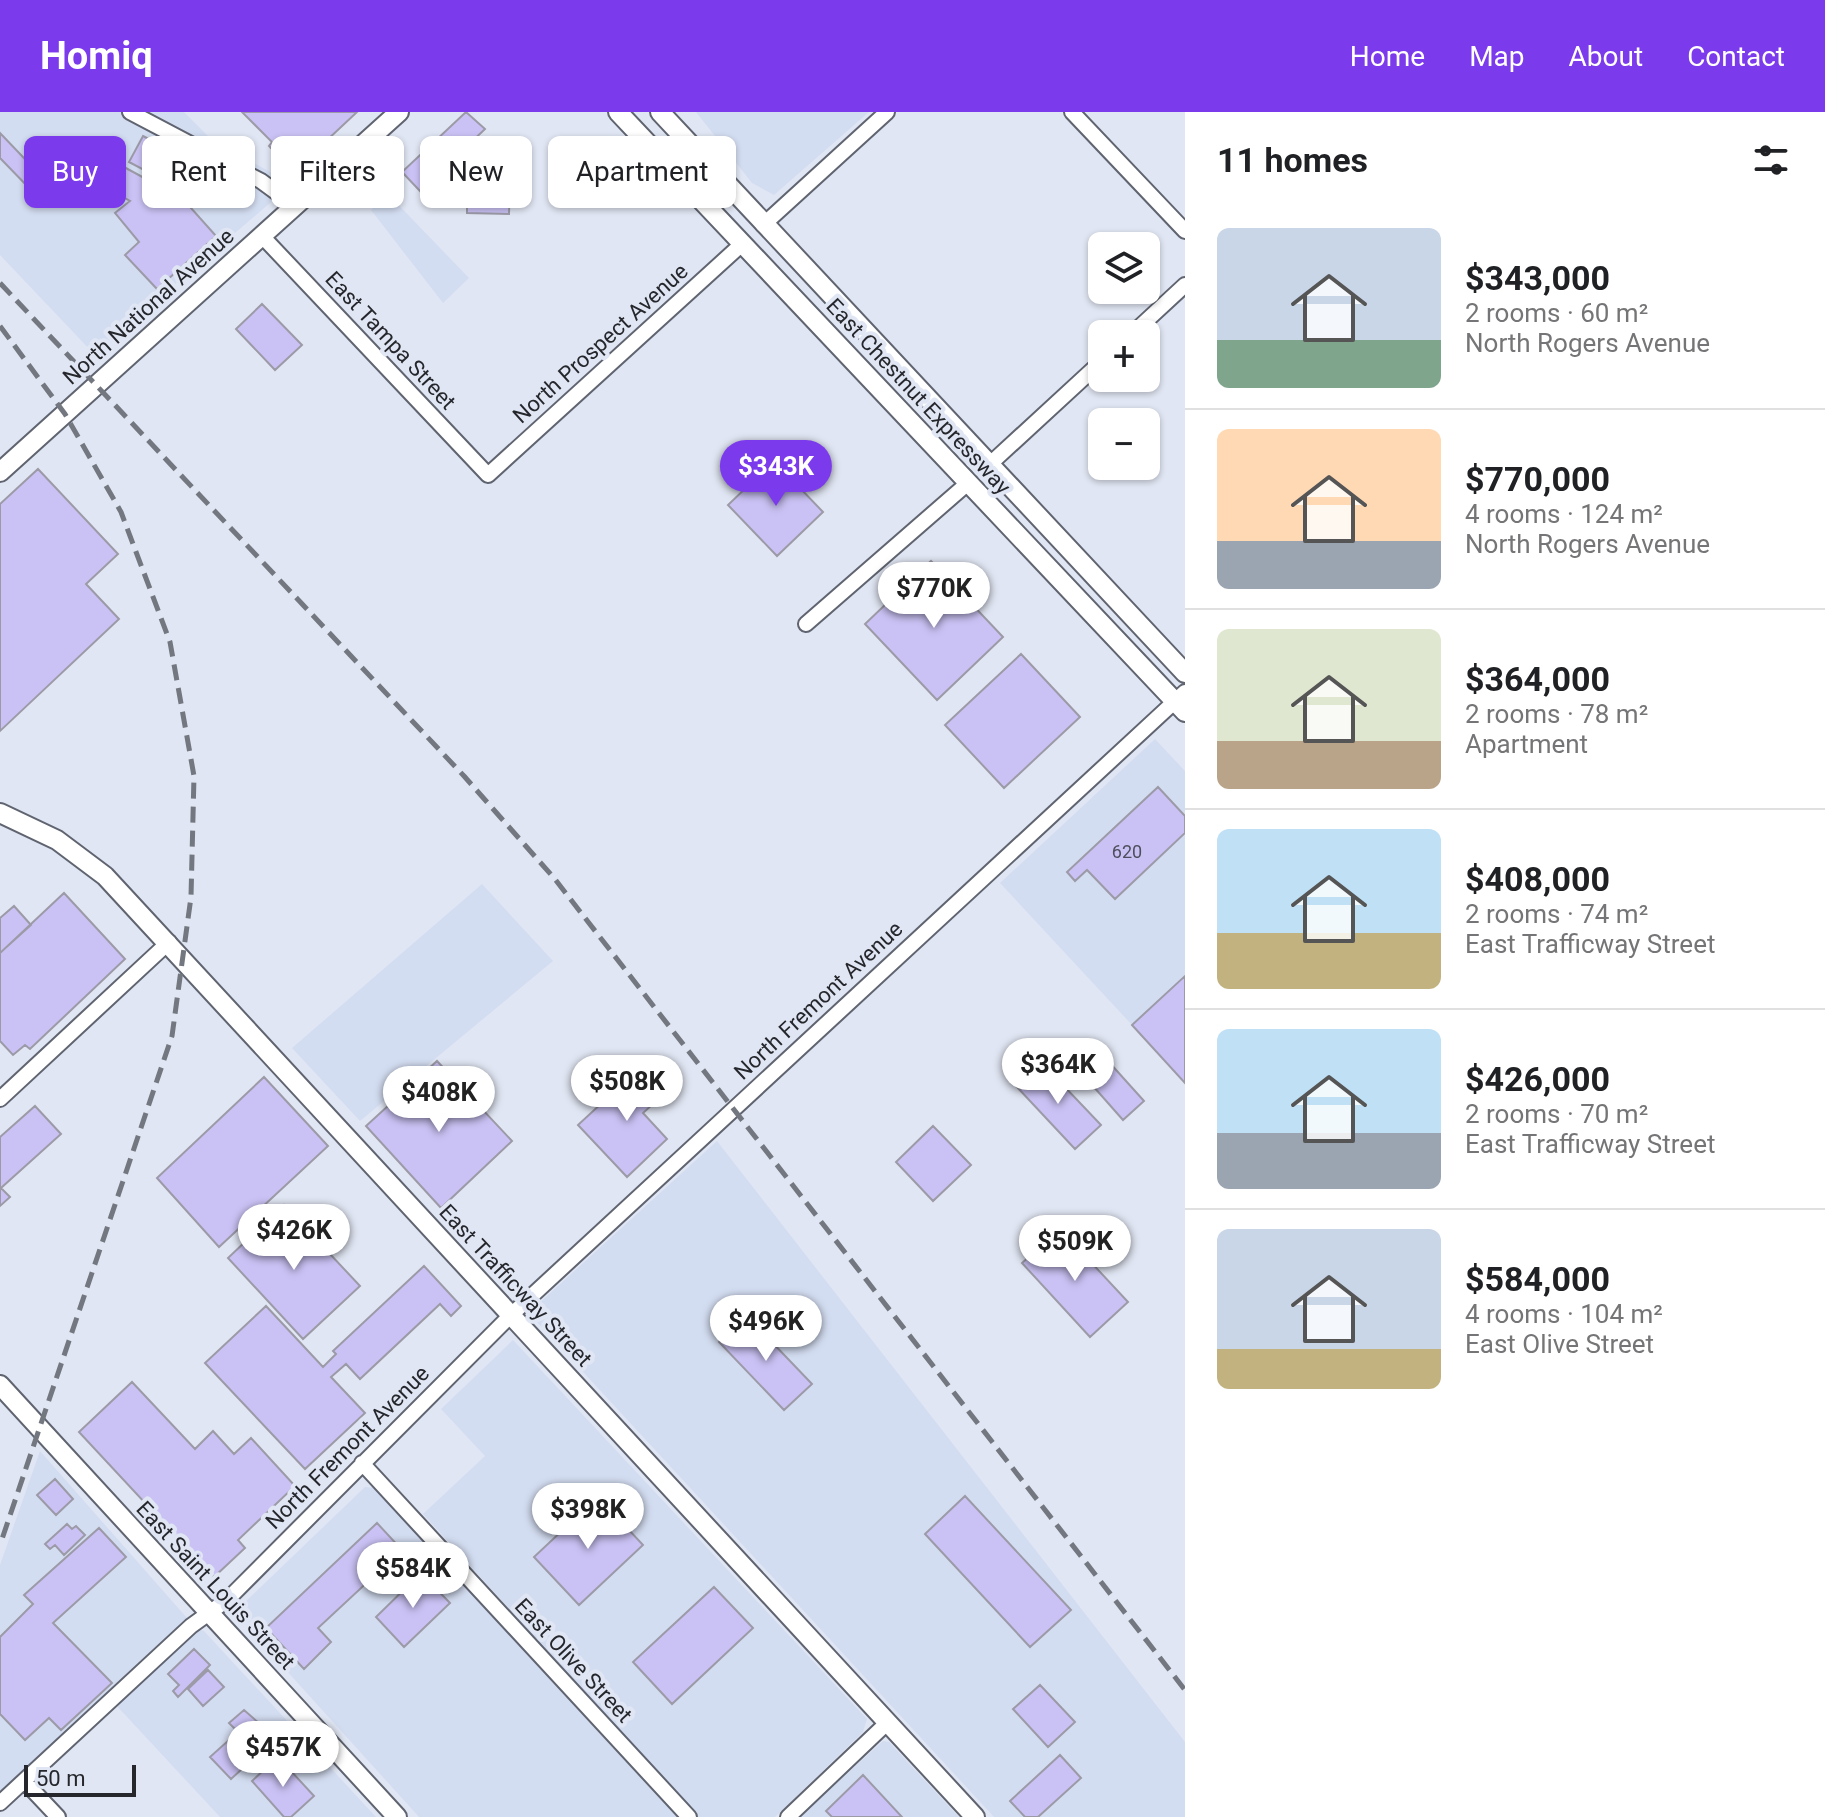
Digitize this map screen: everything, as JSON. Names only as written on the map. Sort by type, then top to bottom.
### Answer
[{"type":"main road","name":"North National Avenue","points":[[372,136],[399,112]]},
{"type":"main road","name":"East Chestnut Expressway","points":[[618,112],[968,483],[1182,701]]},
{"type":"main road","name":"East Chestnut Expressway","points":[[660,112],[1185,673]]},
{"type":"main road","name":"North National Avenue","points":[[0,472],[293,208]]},
{"type":"main road","name":"East Trafficway Street","points":[[0,813],[41,831],[81,856],[169,942],[975,1817]]},
{"type":"main road","name":"East Saint Louis Street","points":[[0,1385],[397,1817]]},
{"type":"street","points":[[130,112],[271,188]]},
{"type":"street","points":[[763,225],[887,112]]},
{"type":"street","points":[[1072,112],[1185,231]]},
{"type":"street","name":"East Tampa Street","points":[[262,236],[488,475]]},
{"type":"street","name":"North Prospect Avenue","points":[[488,475],[742,244]]},
{"type":"street","points":[[1147,320],[1185,285]]},
{"type":"street","points":[[989,465],[1088,374]]},
{"type":"street","points":[[806,624],[968,483]]},
{"type":"street","name":"North Fremont Avenue","points":[[0,1803],[208,1613],[227,1600],[511,1315],[1182,701]]},
{"type":"street","points":[[0,1099],[169,942]]},
{"type":"street","points":[[0,1076],[12,1088]]},
{"type":"street","name":"East Olive Street","points":[[362,1463],[689,1817]]},
{"type":"street","points":[[788,1817],[888,1722]]},
{"type":"street","points":[[24,1781],[58,1817]]},
{"type":"shaded area","points":[[0,112],[184,112],[208,136],[142,136],[142,208],[255,208],[255,164],[271,172],[271,202],[94,354],[0,255]]},
{"type":"shaded area","points":[[696,112],[869,112],[774,195],[752,183],[736,163],[736,136],[715,136]]},
{"type":"shaded area","points":[[401,208],[469,278],[443,303],[371,210]]},
{"type":"shaded area","points":[[1155,739],[1185,771],[1185,976],[1132,1025],[1000,883]]},
{"type":"shaded area","points":[[482,884],[553,961],[360,1121],[292,1048]]},
{"type":"shaded area","points":[[717,1141],[1185,1742],[1185,1817],[994,1817],[536,1321],[533,1316],[537,1305]]},
{"type":"shaded area","points":[[513,1340],[867,1719],[863,1732],[775,1817],[698,1817],[423,1514],[485,1456],[441,1409]]},
{"type":"shaded area","points":[[40,1451],[187,1618],[185,1624],[0,1792],[0,1565]]},
{"type":"shaded area","points":[[365,1487],[376,1488],[681,1817],[419,1817],[237,1616],[242,1605]]},
{"type":"shaded area","points":[[197,1629],[204,1631],[376,1817],[220,1817],[115,1704]]},
{"type":"shaded area","points":[[883,1741],[889,1742],[959,1817],[799,1817]]},
{"type":"building","points":[[242,112],[357,112],[331,136],[271,136],[271,141]]},
{"type":"building","points":[[466,112],[485,129],[478,136],[440,136]]},
{"type":"building","points":[[0,133],[24,158],[24,183],[0,158]]},
{"type":"building","points":[[142,138],[142,169],[129,162]]},
{"type":"building","points":[[420,155],[420,191],[404,174],[404,170]]},
{"type":"building","points":[[126,168],[142,177],[142,208],[191,208],[216,236],[157,289],[125,255],[139,242],[115,213],[126,208],[130,201],[126,199]]},
{"type":"building","points":[[467,208],[509,208],[509,214],[467,213]]},
{"type":"building","points":[[262,304],[302,345],[275,370],[236,329]]},
{"type":"building","points":[[774,461],[823,512],[777,556],[728,505]]},
{"type":"building","points":[[38,469],[118,554],[86,584],[119,619],[0,731],[0,504]]},
{"type":"building","points":[[931,561],[1003,637],[937,700],[865,624]]},
{"type":"building","points":[[1021,654],[1080,717],[1004,788],[945,725]]},
{"type":"building","points":[[1158,787],[1185,816],[1185,833],[1115,899],[1087,870],[1075,881],[1067,872]]},
{"type":"building","points":[[64,893],[125,959],[30,1049],[25,1045],[13,1055],[0,1041],[0,953]]},
{"type":"building","points":[[14,906],[31,925],[0,953],[0,918]]},
{"type":"building","points":[[1185,976],[1185,1083],[1132,1025]]},
{"type":"building","points":[[1099,1051],[1144,1101],[1123,1120],[1078,1069]]},
{"type":"building","points":[[437,1061],[512,1141],[441,1208],[366,1126]]},
{"type":"building","points":[[1041,1062],[1101,1125],[1075,1149],[1016,1086]]},
{"type":"building","points":[[644,1064],[650,1071],[646,1075],[664,1094],[643,1113],[667,1139],[627,1177],[578,1125]]},
{"type":"building","points":[[264,1077],[328,1146],[219,1247],[157,1178]]},
{"type":"building","points":[[35,1106],[61,1134],[1,1188],[10,1197],[0,1206],[0,1137]]},
{"type":"building","points":[[933,1126],[971,1165],[933,1201],[896,1162]]},
{"type":"building","points":[[284,1205],[360,1286],[303,1339],[228,1258]]},
{"type":"building","points":[[1060,1229],[1128,1302],[1090,1337],[1022,1263]]},
{"type":"building","points":[[424,1266],[461,1306],[451,1316],[440,1304],[360,1379],[346,1364],[331,1377],[365,1413],[305,1469],[205,1363],[266,1306],[323,1367],[336,1354],[333,1351]]},
{"type":"building","points":[[747,1316],[812,1384],[784,1410],[719,1342]]},
{"type":"building","points":[[132,1382],[195,1449],[213,1431],[234,1454],[251,1438],[295,1486],[238,1540],[245,1548],[214,1577],[79,1432]]},
{"type":"building","points":[[55,1479],[73,1499],[56,1515],[37,1495]]},
{"type":"building","points":[[965,1496],[1071,1610],[1030,1647],[925,1534]]},
{"type":"building","points":[[598,1497],[643,1545],[579,1605],[534,1557]]},
{"type":"building","points":[[377,1523],[402,1550],[318,1628],[331,1642],[304,1669],[266,1628]]},
{"type":"building","points":[[67,1524],[72,1529],[76,1526],[85,1535],[64,1555],[55,1545],[50,1549],[45,1544]]},
{"type":"building","points":[[99,1528],[126,1557],[53,1623],[112,1683],[61,1730],[49,1718],[25,1740],[0,1714],[0,1637],[33,1604],[24,1595]]},
{"type":"building","points":[[421,1573],[450,1603],[404,1647],[376,1617]]},
{"type":"building","points":[[714,1587],[753,1628],[672,1704],[633,1662]]},
{"type":"building","points":[[194,1649],[210,1665],[178,1697],[173,1691],[179,1685],[168,1674]]},
{"type":"building","points":[[208,1670],[224,1687],[203,1706],[188,1689]]},
{"type":"building","points":[[1040,1685],[1075,1722],[1048,1747],[1013,1709]]},
{"type":"building","points":[[244,1710],[276,1738],[231,1779],[210,1757],[238,1732],[229,1723]]},
{"type":"building","points":[[1060,1755],[1081,1778],[1038,1817],[1025,1817],[1010,1801]]},
{"type":"building","points":[[278,1757],[314,1796],[291,1817],[284,1817],[252,1781]]},
{"type":"building","points":[[863,1775],[902,1817],[832,1817],[826,1811]]},
{"type":"railway","points":[[0,283],[464,776],[554,878],[1185,1690]]},
{"type":"railway","points":[[0,326],[65,414],[121,512],[170,642],[194,776],[191,897],[172,1036],[0,1545]]}]
